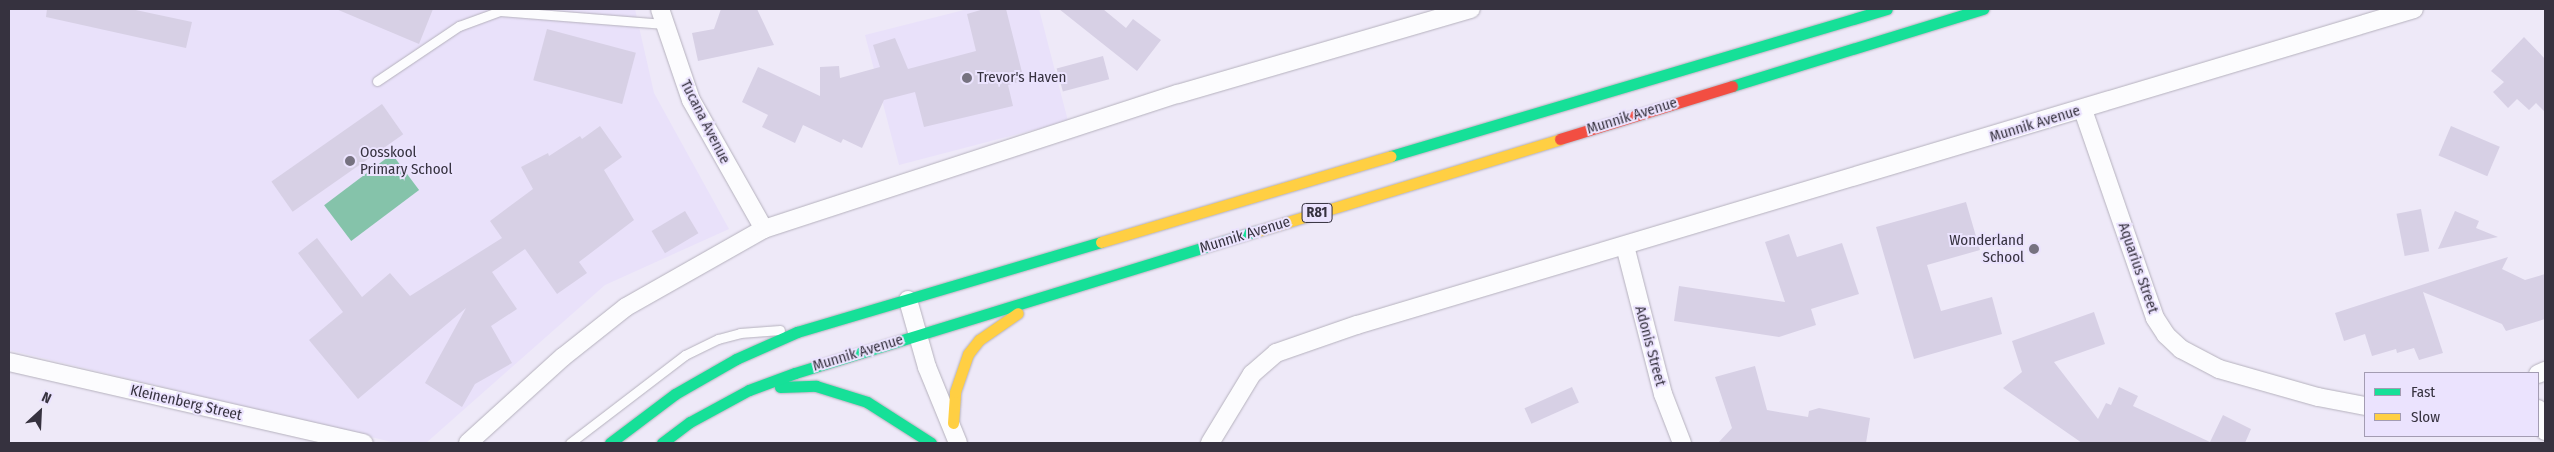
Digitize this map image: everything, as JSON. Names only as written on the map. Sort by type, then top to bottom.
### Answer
[{"type":"main road","name":"Munnik Avenue","points":[[610,443],[683,390],[736,359],[797,332],[1887,9]]},
{"type":"main road","name":"Munnik Avenue","points":[[662,443],[690,422],[749,390],[918,335],[1983,9]]},
{"type":"main road","points":[[952,423],[955,392],[968,354],[979,340],[998,326],[1047,296]]},
{"type":"main road","points":[[749,390],[800,385],[835,391],[876,406],[931,443]]},
{"type":"street","name":"Munnik Avenue","points":[[1210,443],[1252,374],[1276,354],[1357,325],[2083,110],[2414,9]]},
{"type":"street","points":[[468,443],[563,357],[626,307],[764,228],[1178,94],[1462,10]]},
{"type":"street","name":"Tucana Avenue","points":[[662,16],[701,122],[764,228]]},
{"type":"street","name":"Aquarius Street","points":[[2083,110],[2155,318],[2166,335],[2181,349],[2219,369],[2318,397],[2364,406]]},
{"type":"street","name":"Adonis Street","points":[[1625,246],[1663,394],[1682,443]]},
{"type":"street","points":[[908,300],[927,367],[952,423],[958,443]]},
{"type":"street","name":"Kleinenberg Street","points":[[9,362],[364,443]]},
{"type":"street","points":[[2539,413],[2545,431]]},
{"type":"lane","points":[[377,81],[458,26],[500,11],[662,16]]},
{"type":"lane","points":[[570,443],[635,391],[702,347],[740,332],[774,329],[797,332]]},
{"type":"shaded area","name":"Oosskool Primary School","points":[[9,9],[635,9],[654,93],[729,229],[605,285],[426,443],[396,443],[9,350]]},
{"type":"shaded area","name":"Trevor's Haven","points":[[968,9],[1039,9],[1068,121],[899,165],[865,35]]},
{"type":"shaded area","points":[[392,154],[419,190],[351,241],[324,205]]},
{"type":"building","points":[[47,9],[131,9],[192,22],[186,48],[46,17]]},
{"type":"building","points":[[336,9],[433,9],[419,44]]},
{"type":"building","points":[[721,9],[757,9],[774,45],[698,61],[692,33],[714,29]]},
{"type":"building","points":[[984,9],[1006,9],[1024,80],[1008,85],[1013,106],[924,127],[915,92],[884,100],[862,148],[843,139],[841,143],[803,125],[795,143],[762,127],[768,115],[742,102],[758,67],[820,96],[820,67],[839,66],[840,78],[880,67],[873,45],[895,38],[908,69],[976,51],[967,14]]},
{"type":"building","points":[[1059,9],[1103,9],[1126,28],[1133,19],[1161,40],[1137,71]]},
{"type":"building","points":[[547,29],[636,53],[622,104],[533,80]]},
{"type":"building","points":[[2524,37],[2545,59],[2545,112],[2536,103],[2529,110],[2517,99],[2508,108],[2493,92],[2504,82],[2491,71]]},
{"type":"building","points":[[1103,56],[1109,79],[1063,92],[1057,68]]},
{"type":"building","points":[[382,104],[403,134],[293,212],[271,181]]},
{"type":"building","points":[[600,126],[622,157],[604,170],[634,220],[579,262],[587,273],[557,294],[525,249],[492,272],[517,309],[491,326],[512,363],[475,384],[462,407],[425,383],[466,308],[358,399],[309,340],[343,312],[298,253],[317,238],[362,297],[390,273],[410,296],[502,238],[490,221],[533,189],[521,167],[548,153],[549,156],[580,136],[582,139]]},
{"type":"building","points":[[2451,126],[2500,147],[2487,176],[2438,155]]},
{"type":"building","points":[[1966,202],[1980,250],[1927,265],[1941,311],[1992,297],[2002,334],[1914,359],[1876,227]]},
{"type":"building","points":[[2421,209],[2429,251],[2405,256],[2396,214]]},
{"type":"building","points":[[685,211],[698,233],[665,253],[652,231]]},
{"type":"building","points":[[2455,211],[2479,221],[2476,228],[2498,237],[2438,249]]},
{"type":"building","points":[[1789,234],[1797,257],[1842,243],[1859,294],[1811,309],[1816,325],[1779,337],[1674,321],[1679,286],[1785,302],[1765,242]]},
{"type":"building","points":[[2508,257],[2502,269],[2525,280],[2545,274],[2545,319],[2506,331],[2502,324],[2423,292],[2443,353],[2419,360],[2414,348],[2397,353],[2396,349],[2372,356],[2365,334],[2344,341],[2335,313]]},
{"type":"building","points":[[2094,312],[2105,344],[2054,362],[2098,419],[2106,403],[2111,405],[2119,387],[2138,396],[2133,406],[2210,442],[2223,415],[2251,429],[2245,443],[2082,443],[2003,388],[2022,372],[2012,341]]},
{"type":"building","points":[[1755,366],[1767,410],[1808,417],[1809,411],[1819,408],[1870,418],[1866,443],[1718,443],[1732,428],[1715,377]]},
{"type":"building","points":[[1572,387],[1579,403],[1531,424],[1524,408]]},
{"type":"traffic: fast","points":[[1391,156],[1887,9]]},
{"type":"traffic: fast","points":[[1732,86],[1983,9]]},
{"type":"traffic: fast","points":[[662,443],[690,422],[749,390],[795,373],[1258,231]]},
{"type":"traffic: fast","points":[[610,443],[675,394],[736,359],[797,332],[1101,242]]},
{"type":"traffic: fast","points":[[780,387],[816,386],[867,402],[931,443]]},
{"type":"traffic: slow","points":[[1258,231],[1560,139]]},
{"type":"traffic: slow","points":[[1101,242],[1391,156]]},
{"type":"traffic: slow","points":[[953,423],[955,392],[968,354],[979,340],[1018,313]]},
{"type":"traffic: jam","points":[[1560,139],[1732,86]]},
{"type":"place","name":"Trevor's Haven","points":[[967,78]]},
{"type":"place","name":"Oosskool Primary School","points":[[350,161]]},
{"type":"place","name":"Wonderland School","points":[[2034,249]]}]
